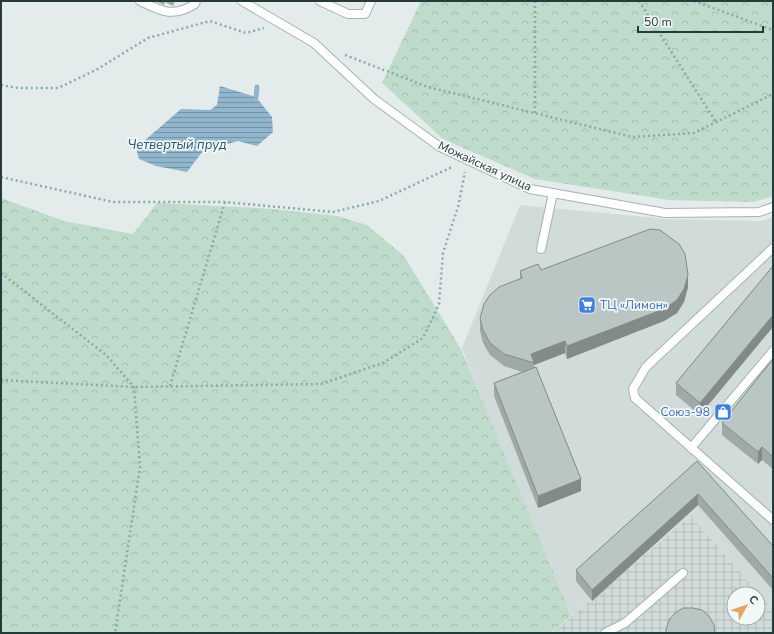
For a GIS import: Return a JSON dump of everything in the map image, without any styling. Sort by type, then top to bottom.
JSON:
[{"type":"lane","points":[[140,1],[164,12],[186,10],[195,4],[196,1]]},
{"type":"lane","name":"Можайская улица","points":[[242,1],[314,43],[374,100],[440,147],[530,189],[666,213],[759,212],[773,207]]},
{"type":"lane","points":[[320,1],[348,14],[365,14],[371,1]]},
{"type":"lane","points":[[540,249],[553,193]]},
{"type":"lane","points":[[773,248],[646,367],[633,389],[635,398],[773,520]]},
{"type":"lane","points":[[691,448],[773,351]]},
{"type":"lane","points":[[605,633],[625,623],[683,573]]},
{"type":"path","points":[[535,1],[535,113]]},
{"type":"path","points":[[639,1],[716,122]]},
{"type":"path","points":[[694,1],[773,30]]},
{"type":"path","points":[[1,85],[18,88],[58,88],[96,70],[148,38],[210,21],[246,33],[281,24]]},
{"type":"path","points":[[342,54],[428,87],[632,136],[694,133],[773,94]]},
{"type":"path","points":[[1,177],[113,202],[225,202],[333,212],[379,201],[467,160]]},
{"type":"path","points":[[1,380],[134,387],[321,384],[383,363],[423,338],[439,304],[443,253],[458,207],[467,160]]},
{"type":"path","points":[[170,386],[225,202]]},
{"type":"path","points":[[1,273],[106,355],[134,387],[140,466],[115,633]]},
{"type":"shaded area","points":[[520,205],[666,219],[761,221],[773,217],[773,610],[766,602],[766,586],[752,586],[691,516],[572,616],[541,557],[462,348]]},
{"type":"shaded area","points":[[691,516],[752,586],[726,586],[726,626],[766,626],[766,602],[773,610],[773,633],[552,633]]},
{"type":"green space","points":[[421,1],[773,1],[773,196],[754,202],[669,200],[535,179],[443,139],[382,83]]},
{"type":"green space","points":[[1,198],[64,221],[133,234],[157,203],[273,209],[337,216],[367,225],[404,256],[461,349],[571,616],[551,633],[1,633]]},
{"type":"water","name":"Четвертый пруд","points":[[220,86],[256,97],[272,117],[273,132],[257,146],[238,141],[203,151],[187,172],[156,166],[139,159],[136,148],[181,109],[210,110],[217,105]]},
{"type":"building","name":"ТЦ «Лимон»","points":[[650,229],[660,230],[679,244],[685,254],[688,275],[684,289],[677,300],[664,309],[567,346],[565,341],[531,354],[534,363],[504,354],[490,343],[483,330],[480,318],[484,304],[490,295],[499,287],[522,278],[520,271],[538,264],[541,270]]},
{"type":"building","points":[[773,266],[773,315],[700,403],[676,383]]},
{"type":"building","points":[[773,359],[773,457],[762,447],[758,452],[722,423]]},
{"type":"building","points":[[536,367],[581,479],[538,496],[494,383]]},
{"type":"building","points":[[697,461],[773,546],[773,578],[698,494],[592,590],[576,570]]},
{"type":"building","points":[[683,608],[702,610],[709,616],[714,625],[715,633],[666,633],[669,620],[675,613]]},
{"type":"waterway","points":[[256,97],[257,87]]},
{"type":"place","name":"ТЦ «Лимон»","points":[[587,305]]},
{"type":"place","name":"Союз-98","points":[[723,412]]}]
